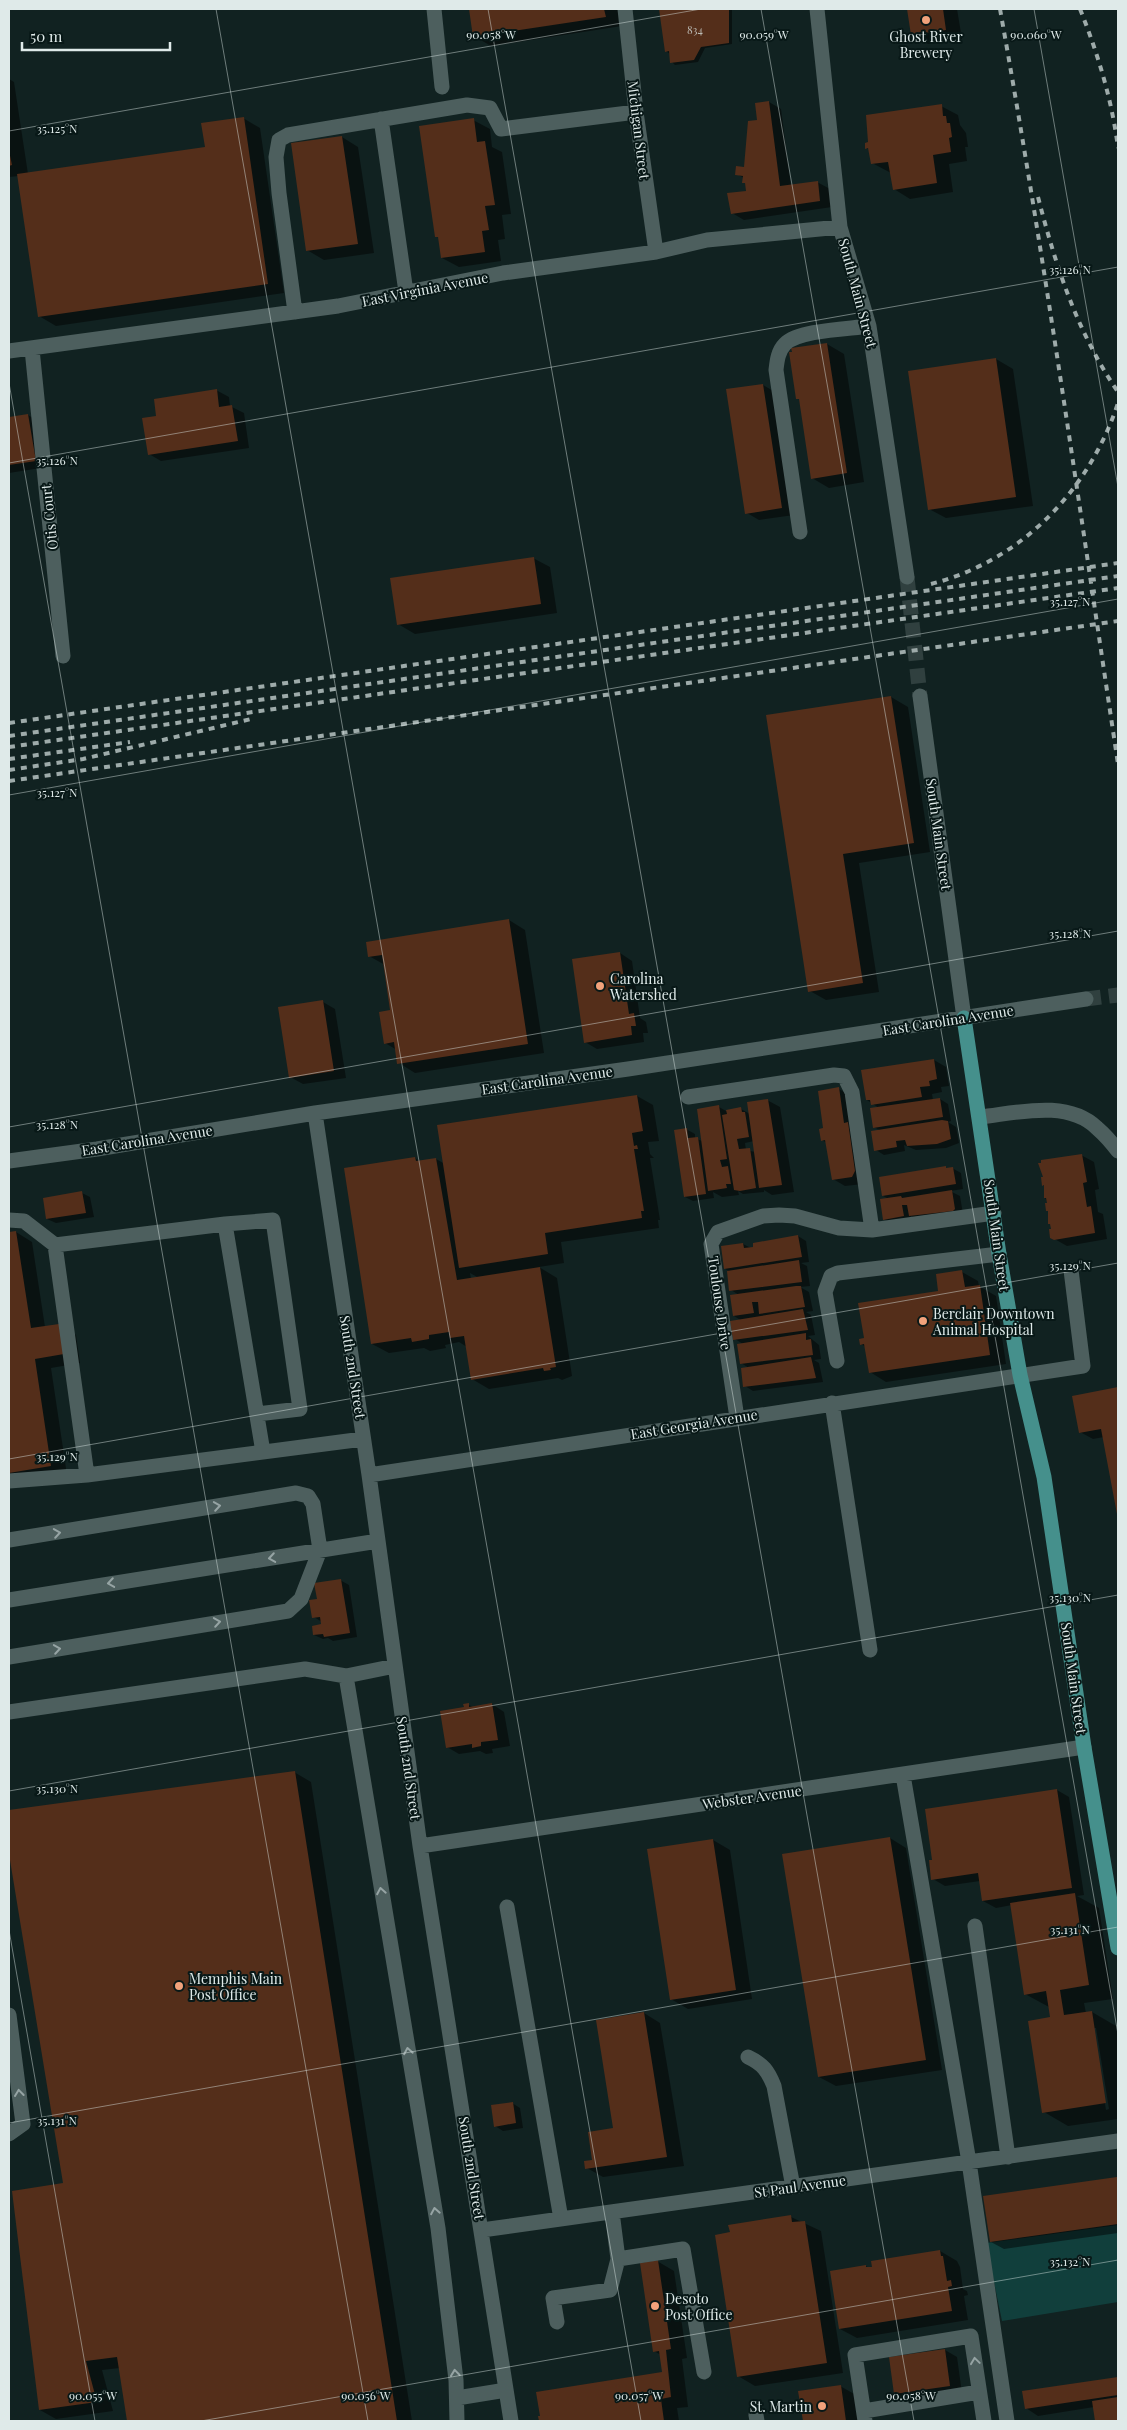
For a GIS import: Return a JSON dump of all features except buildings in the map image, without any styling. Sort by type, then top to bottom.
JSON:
[{"type":"main road","name":"South Main Street","points":[[964,1018],[999,1254],[1020,1375],[1044,1477],[1084,1747],[1118,1948]]},
{"type":"street","points":[[434,9],[442,87]]},
{"type":"street","name":"Michigan Street","points":[[625,9],[636,112],[656,252]]},
{"type":"street","name":"South Main Street","points":[[817,9],[840,227],[869,326],[907,577]]},
{"type":"street","points":[[296,312],[279,193],[276,157],[278,140],[288,135],[467,105],[490,108],[501,129],[636,112]]},
{"type":"street","points":[[381,119],[406,292]]},
{"type":"street","name":"East Virginia Avenue","points":[[9,351],[296,312],[504,273],[656,252],[707,240],[840,227]]},
{"type":"street","points":[[800,532],[776,370],[778,355],[785,345],[796,337],[869,326]]},
{"type":"street","name":"Otis Court","points":[[32,348],[63,656]]},
{"type":"street","name":"South Main Street","points":[[920,696],[964,1018]]},
{"type":"street","name":"East Carolina Avenue","points":[[9,1160],[97,1149],[315,1113],[628,1069],[1086,1000]]},
{"type":"street","points":[[688,1097],[834,1075],[844,1076],[852,1092],[872,1230]]},
{"type":"street","points":[[980,1117],[1058,1111],[1079,1116],[1097,1127],[1118,1151]]},
{"type":"street","name":"South 2nd Street","points":[[315,1113],[364,1439],[420,1846],[511,2421]]},
{"type":"street","name":"Toulouse Drive","points":[[737,1418],[711,1244],[718,1232],[755,1218],[779,1215],[795,1216],[839,1228],[872,1230],[994,1213]]},
{"type":"street","points":[[9,1220],[24,1221],[55,1245],[88,1475]]},
{"type":"street","points":[[55,1245],[273,1220],[300,1409],[257,1414]]},
{"type":"street","points":[[225,1224],[263,1452]]},
{"type":"street","points":[[837,1361],[825,1292],[831,1276],[838,1273],[999,1254]]},
{"type":"street","name":"East Georgia Avenue","points":[[369,1476],[832,1403],[1083,1366],[1071,1270]]},
{"type":"street","points":[[832,1403],[870,1650]]},
{"type":"street","points":[[9,1481],[88,1475],[364,1439]]},
{"type":"street","points":[[9,1540],[296,1493],[308,1496],[312,1504],[320,1550],[301,1599],[288,1611],[9,1656]]},
{"type":"street","points":[[9,1600],[378,1541]]},
{"type":"street","points":[[9,1712],[305,1669],[346,1676],[395,1666]]},
{"type":"street","points":[[346,1676],[438,2228],[457,2398],[457,2421]]},
{"type":"street","name":"Webster Avenue","points":[[420,1846],[1084,1747]]},
{"type":"street","points":[[903,1774],[969,2162],[1008,2421]]},
{"type":"street","points":[[507,1907],[561,2219]]},
{"type":"street","points":[[975,1926],[1008,2157]]},
{"type":"street","points":[[9,2015],[23,2124],[9,2134]]},
{"type":"street","points":[[748,2057],[760,2062],[768,2072],[774,2086],[792,2188]]},
{"type":"street","name":"St Paul Avenue","points":[[482,2230],[1118,2141]]},
{"type":"street","points":[[557,2322],[553,2298],[610,2290],[618,2259],[612,2212]]},
{"type":"street","points":[[618,2259],[683,2249],[704,2372]]},
{"type":"street","points":[[979,2392],[864,2416],[855,2355],[971,2336],[984,2421]]},
{"type":"street","points":[[457,2398],[506,2390]]},
{"type":"shaded area","points":[[1118,2225],[1118,2302],[1002,2321],[986,2243]]},
{"type":"tunnel","points":[[907,577],[920,696]]},
{"type":"tunnel","points":[[1086,999],[1118,995]]},
{"type":"railway","points":[[1000,9],[1047,292],[1118,764]]},
{"type":"railway","points":[[1080,9],[1104,77],[1118,148]]},
{"type":"railway","points":[[1038,197],[1052,249],[1069,298],[1091,346],[1118,392]]},
{"type":"railway","points":[[931,584],[964,573],[994,558],[1022,540],[1047,518],[1070,493],[1089,465],[1105,435],[1118,403]]},
{"type":"railway","points":[[9,723],[1118,563]]},
{"type":"railway","points":[[9,736],[1118,576]]},
{"type":"railway","points":[[9,747],[1118,588]]},
{"type":"railway","points":[[9,781],[1118,621]]},
{"type":"railway","points":[[9,770],[83,759],[251,719]]},
{"type":"railway","points":[[9,759],[130,742]]},
{"type":"place","name":"Ghost River Brewery","points":[[926,20]]},
{"type":"place","name":"Carolina Watershed","points":[[600,986]]},
{"type":"place","name":"Berclair Downtown Animal Hospital","points":[[923,1321]]},
{"type":"place","name":"Memphis Main Post Office","points":[[179,1986]]},
{"type":"place","name":"Desoto Post Office","points":[[655,2306]]},
{"type":"place","name":"St. Martin","points":[[822,2406]]}]
